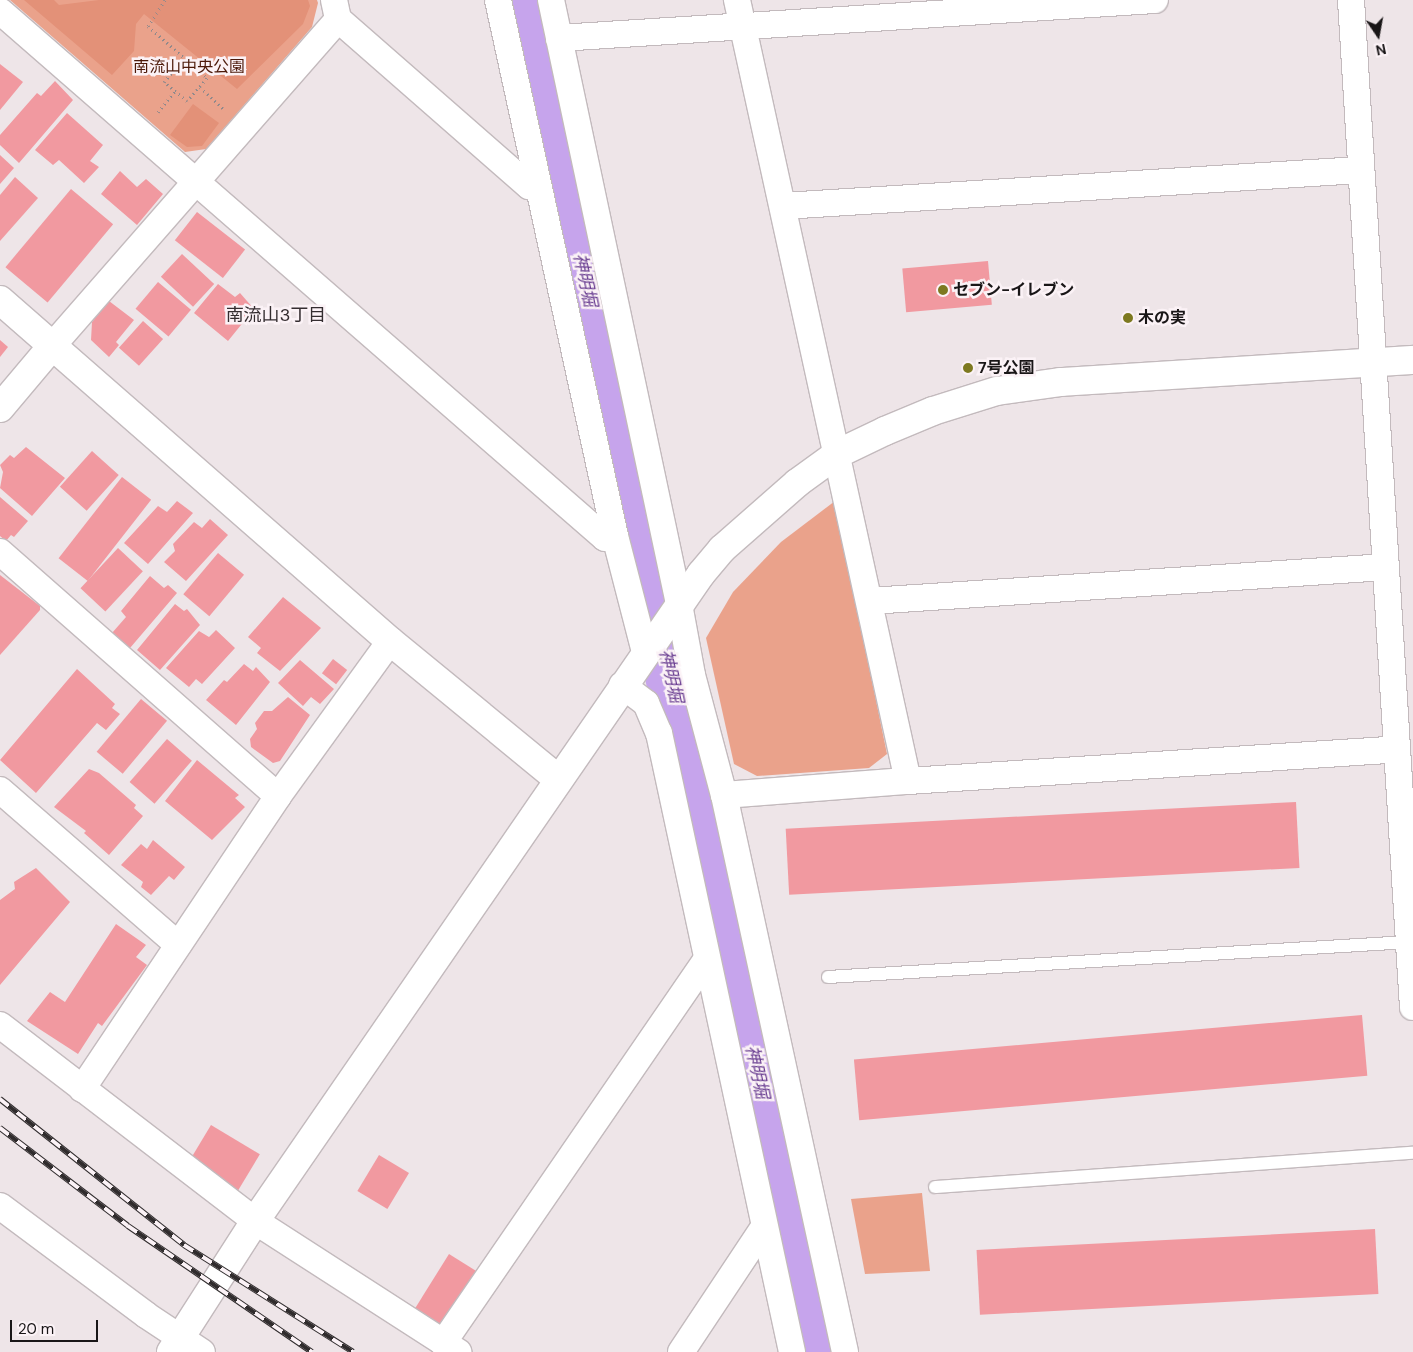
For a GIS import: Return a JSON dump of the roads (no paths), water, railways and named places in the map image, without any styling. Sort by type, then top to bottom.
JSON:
[{"type":"street","points":[[498,0],[615,536],[647,650]]},
{"type":"street","points":[[551,0],[677,608],[692,675],[724,795],[844,1352]]},
{"type":"street","points":[[737,0],[870,600],[908,781]]},
{"type":"street","points":[[559,38],[1155,0]]},
{"type":"street","points":[[1351,0],[1413,1008]]},
{"type":"street","points":[[0,408],[197,183],[336,10],[529,186],[538,185]]},
{"type":"street","points":[[0,11],[606,538],[615,536]]},
{"type":"street","points":[[783,206],[1360,170]]},
{"type":"street","points":[[0,300],[390,641],[558,778]]},
{"type":"street","points":[[0,1207],[184,1347],[255,1221],[622,685],[677,608],[722,549],[791,488],[837,454],[933,411],[997,392],[1061,382],[1413,360]]},
{"type":"street","points":[[0,552],[278,796]]},
{"type":"street","points":[[870,600],[1386,567]]},
{"type":"street","points":[[82,1090],[278,796],[390,641]]},
{"type":"street","points":[[622,685],[646,703],[653,714],[792,1352]]},
{"type":"street","points":[[724,795],[1397,749]]},
{"type":"street","points":[[0,790],[178,945]]},
{"type":"street","points":[[0,1025],[82,1090],[255,1221],[450,1347],[707,959]]},
{"type":"street","points":[[681,1352],[764,1227]]},
{"type":"lane","points":[[828,977],[1409,942]]},
{"type":"lane","points":[[936,1187],[1413,1153]]},
{"type":"waterway","name":"神明堀","points":[[525,0],[817,1352]]},
{"type":"railway","points":[[0,1099],[184,1245],[353,1352]]},
{"type":"railway","points":[[0,1128],[128,1226],[312,1352]]},
{"type":"place","name":"セブン-イレブン","points":[[943,290]]},
{"type":"place","name":"木の実","points":[[1128,318]]},
{"type":"place","name":"7号公園","points":[[968,368]]},
{"type":"district","name":"南流山3丁目","points":[[276,315]]},
{"type":"park label","name":"南流山中央公園","points":[[189,67]]}]
